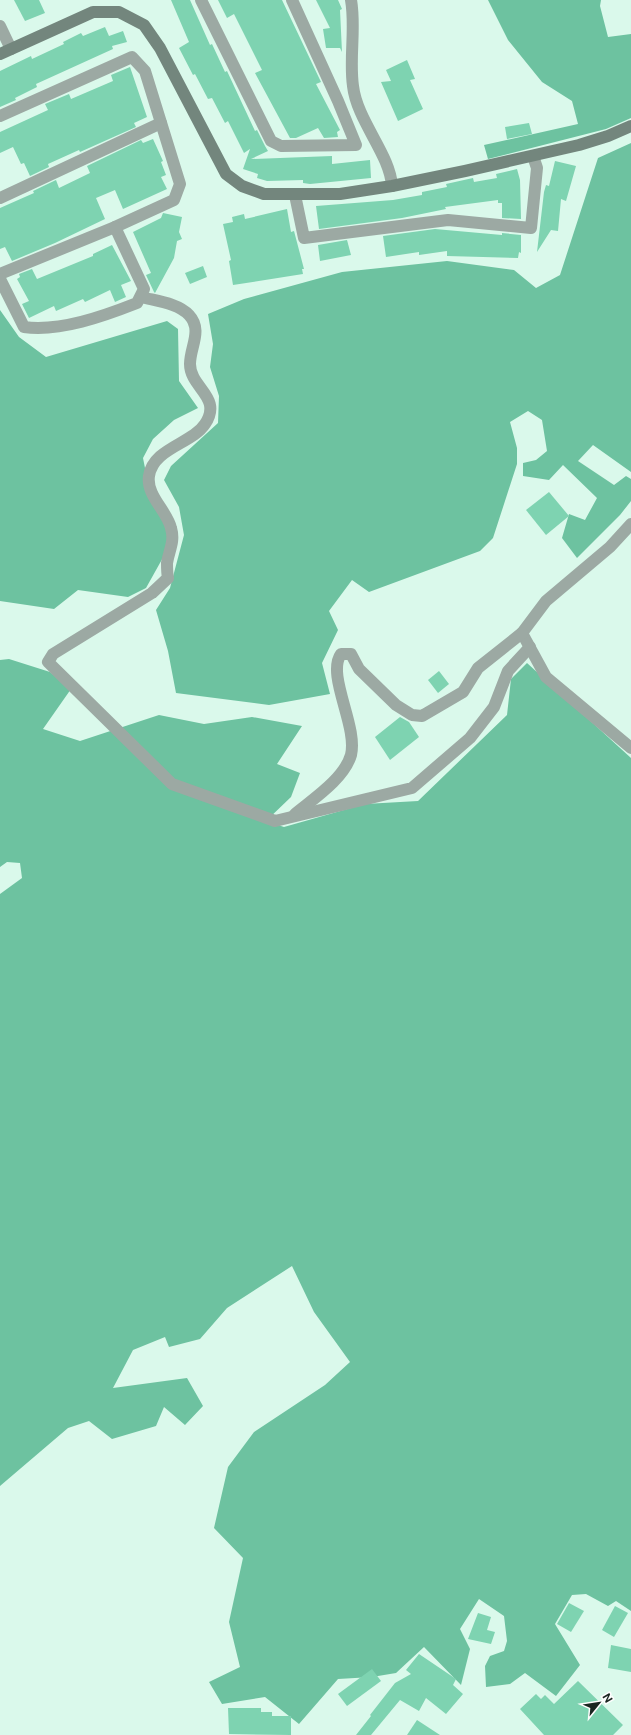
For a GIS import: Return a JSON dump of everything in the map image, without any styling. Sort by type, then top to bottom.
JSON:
[{"type":"street","points":[[201,0],[270,141],[281,146],[356,145],[292,0]]},
{"type":"street","points":[[351,0],[353,87],[364,119],[391,176],[392,186]]},
{"type":"street","points":[[0,26],[5,52],[93,12],[119,12],[144,25],[160,48],[226,174],[242,186],[264,194],[340,194],[392,186],[533,156],[608,136],[631,126]]},
{"type":"street","points":[[0,116],[132,57],[145,72],[180,184],[174,200],[115,227],[0,274]]},
{"type":"street","points":[[0,198],[161,123]]},
{"type":"street","points":[[295,195],[304,238],[448,220],[531,228],[536,168],[533,156]]},
{"type":"street","points":[[0,279],[24,327],[38,329],[100,318],[137,303],[144,289],[115,227]]},
{"type":"street","points":[[141,296],[176,306],[189,315],[195,325],[196,336],[190,364],[193,375],[210,402],[211,412],[198,433],[172,448],[160,457],[152,466],[149,475],[149,485],[171,526],[173,537],[167,562],[168,578],[152,593],[53,654],[48,662],[172,784],[275,821],[412,788],[470,738],[494,707],[508,671],[530,647]]},
{"type":"street","points":[[292,816],[336,781],[351,755],[351,734],[346,706],[337,681],[336,660],[341,654],[351,654],[359,669],[396,705],[412,715],[422,716],[463,692],[478,668],[522,633],[546,601],[610,547],[631,524]]},
{"type":"street","points":[[522,633],[546,677],[631,748]]},
{"type":"green space","points":[[488,0],[601,0],[600,6],[608,37],[631,34],[631,118],[606,129],[488,159],[484,145],[578,124],[572,101],[542,82],[508,40]]},
{"type":"green space","points":[[631,143],[631,472],[593,445],[578,461],[614,485],[626,476],[631,479],[631,501],[620,515],[577,558],[562,538],[569,514],[585,520],[597,498],[563,465],[549,480],[523,476],[523,463],[536,460],[547,451],[542,420],[528,411],[510,422],[517,448],[517,464],[493,538],[480,551],[369,592],[352,580],[329,611],[338,630],[322,663],[330,694],[269,705],[176,693],[168,651],[156,610],[170,588],[184,535],[179,507],[164,480],[171,466],[218,423],[219,396],[210,367],[213,344],[208,314],[244,299],[342,272],[447,261],[514,270],[536,288],[560,275],[598,158]]},
{"type":"green space","points":[[0,310],[19,337],[46,357],[167,321],[178,329],[179,381],[198,408],[174,420],[153,439],[143,458],[149,488],[168,527],[170,545],[146,588],[128,597],[78,590],[54,609],[0,601]]},
{"type":"green space","points":[[9,659],[50,672],[71,689],[43,729],[80,741],[159,715],[204,724],[252,717],[302,726],[277,764],[300,773],[291,797],[266,821],[284,827],[365,804],[418,801],[507,715],[511,679],[527,663],[631,758],[631,1611],[616,1601],[608,1606],[586,1594],[572,1595],[555,1624],[580,1665],[556,1696],[525,1673],[510,1684],[486,1687],[485,1666],[490,1656],[504,1651],[507,1641],[504,1616],[479,1599],[460,1629],[470,1649],[461,1685],[424,1647],[396,1673],[372,1677],[338,1679],[299,1724],[265,1697],[222,1704],[209,1682],[240,1667],[229,1622],[243,1558],[214,1528],[228,1467],[254,1432],[325,1385],[350,1362],[314,1312],[292,1266],[227,1308],[200,1339],[169,1347],[165,1337],[133,1350],[113,1388],[187,1378],[203,1406],[185,1425],[164,1407],[156,1426],[112,1439],[89,1421],[68,1428],[0,1486],[0,894],[22,878],[20,863],[7,862],[0,867],[0,660]]},
{"type":"building","points":[[14,0],[39,0],[45,13],[25,21]]},
{"type":"building","points":[[171,0],[190,0],[210,45],[212,44],[225,72],[227,71],[255,131],[257,130],[268,151],[251,159],[332,156],[332,164],[370,160],[371,178],[310,184],[303,183],[303,180],[267,181],[257,178],[258,174],[243,169],[250,149],[244,153],[228,121],[225,123],[212,98],[208,99],[195,74],[193,75],[179,48],[189,42]]},
{"type":"building","points":[[218,0],[282,0],[321,82],[316,84],[340,130],[337,132],[338,137],[324,138],[318,128],[296,138],[290,138],[255,73],[262,70],[234,14],[227,18]]},
{"type":"building","points":[[316,0],[338,0],[342,9],[340,10],[342,52],[340,48],[326,48],[323,29],[330,28]]},
{"type":"building","points":[[105,27],[109,36],[123,31],[127,42],[112,46],[113,49],[36,84],[37,87],[15,98],[16,100],[0,107],[0,71],[31,56],[32,59],[64,44],[63,42],[81,33],[83,36]]},
{"type":"building","points":[[407,60],[415,79],[410,80],[423,109],[398,121],[381,82],[391,81],[386,70]]},
{"type":"building","points":[[130,67],[147,117],[134,123],[136,127],[80,152],[79,150],[48,164],[49,167],[30,176],[24,163],[21,164],[13,147],[0,153],[0,132],[48,110],[45,104],[69,94],[71,99],[113,81],[111,75]]},
{"type":"building","points":[[529,123],[532,134],[507,139],[505,127]]},
{"type":"building","points":[[153,139],[163,161],[161,162],[166,175],[161,177],[167,189],[123,209],[115,190],[96,198],[105,219],[55,243],[12,261],[5,247],[0,249],[0,208],[34,193],[33,191],[56,180],[59,188],[90,173],[87,166],[141,140],[143,143]]},
{"type":"building","points":[[555,161],[576,166],[566,201],[561,199],[558,231],[551,230],[537,252],[544,192],[546,185],[549,186]]},
{"type":"building","points":[[517,169],[520,180],[521,219],[502,218],[502,203],[498,203],[498,200],[445,207],[446,209],[402,218],[319,229],[316,206],[393,200],[422,195],[422,192],[447,187],[446,184],[473,178],[474,182],[497,178],[496,174]]},
{"type":"building","points":[[287,209],[291,232],[294,231],[304,269],[302,269],[303,274],[233,285],[229,261],[231,260],[223,224],[233,222],[232,217],[244,214],[245,219]]},
{"type":"building","points":[[163,213],[182,217],[179,232],[182,239],[177,241],[174,258],[155,293],[146,275],[151,273],[133,232],[161,218]]},
{"type":"building","points":[[435,229],[502,235],[502,233],[521,235],[521,253],[519,252],[518,258],[447,256],[447,251],[419,255],[419,252],[386,257],[383,236]]},
{"type":"building","points":[[347,240],[351,255],[320,261],[318,245]]},
{"type":"building","points":[[112,245],[131,281],[121,285],[126,297],[115,302],[110,290],[85,302],[83,299],[56,311],[54,306],[29,318],[22,304],[29,301],[17,279],[20,277],[19,274],[32,269],[37,279],[93,256],[93,254]]},
{"type":"building","points":[[203,266],[207,277],[190,284],[185,273]]},
{"type":"building","points":[[549,492],[569,516],[546,535],[526,510]]},
{"type":"building","points":[[439,671],[449,684],[438,693],[428,680]]},
{"type":"building","points":[[400,717],[409,722],[419,737],[390,760],[375,737]]},
{"type":"building","points":[[569,1603],[584,1611],[571,1632],[557,1624]]},
{"type":"building","points":[[615,1606],[628,1613],[614,1637],[602,1630]]},
{"type":"building","points":[[478,1613],[491,1617],[487,1630],[495,1632],[491,1644],[468,1639]]},
{"type":"building","points":[[611,1645],[631,1649],[631,1672],[608,1668]]},
{"type":"building","points":[[419,1654],[456,1679],[453,1685],[463,1694],[446,1714],[426,1698],[419,1711],[400,1700],[371,1735],[356,1735],[395,1683],[411,1674],[406,1670]]},
{"type":"building","points":[[372,1669],[381,1681],[347,1706],[338,1694]]},
{"type":"building","points":[[578,1681],[623,1725],[613,1735],[544,1735],[520,1709],[536,1694],[541,1699],[545,1695],[554,1704]]},
{"type":"building","points":[[228,1708],[261,1708],[261,1712],[272,1712],[272,1716],[291,1716],[291,1735],[229,1734]]},
{"type":"building","points":[[417,1720],[440,1735],[407,1735]]}]
